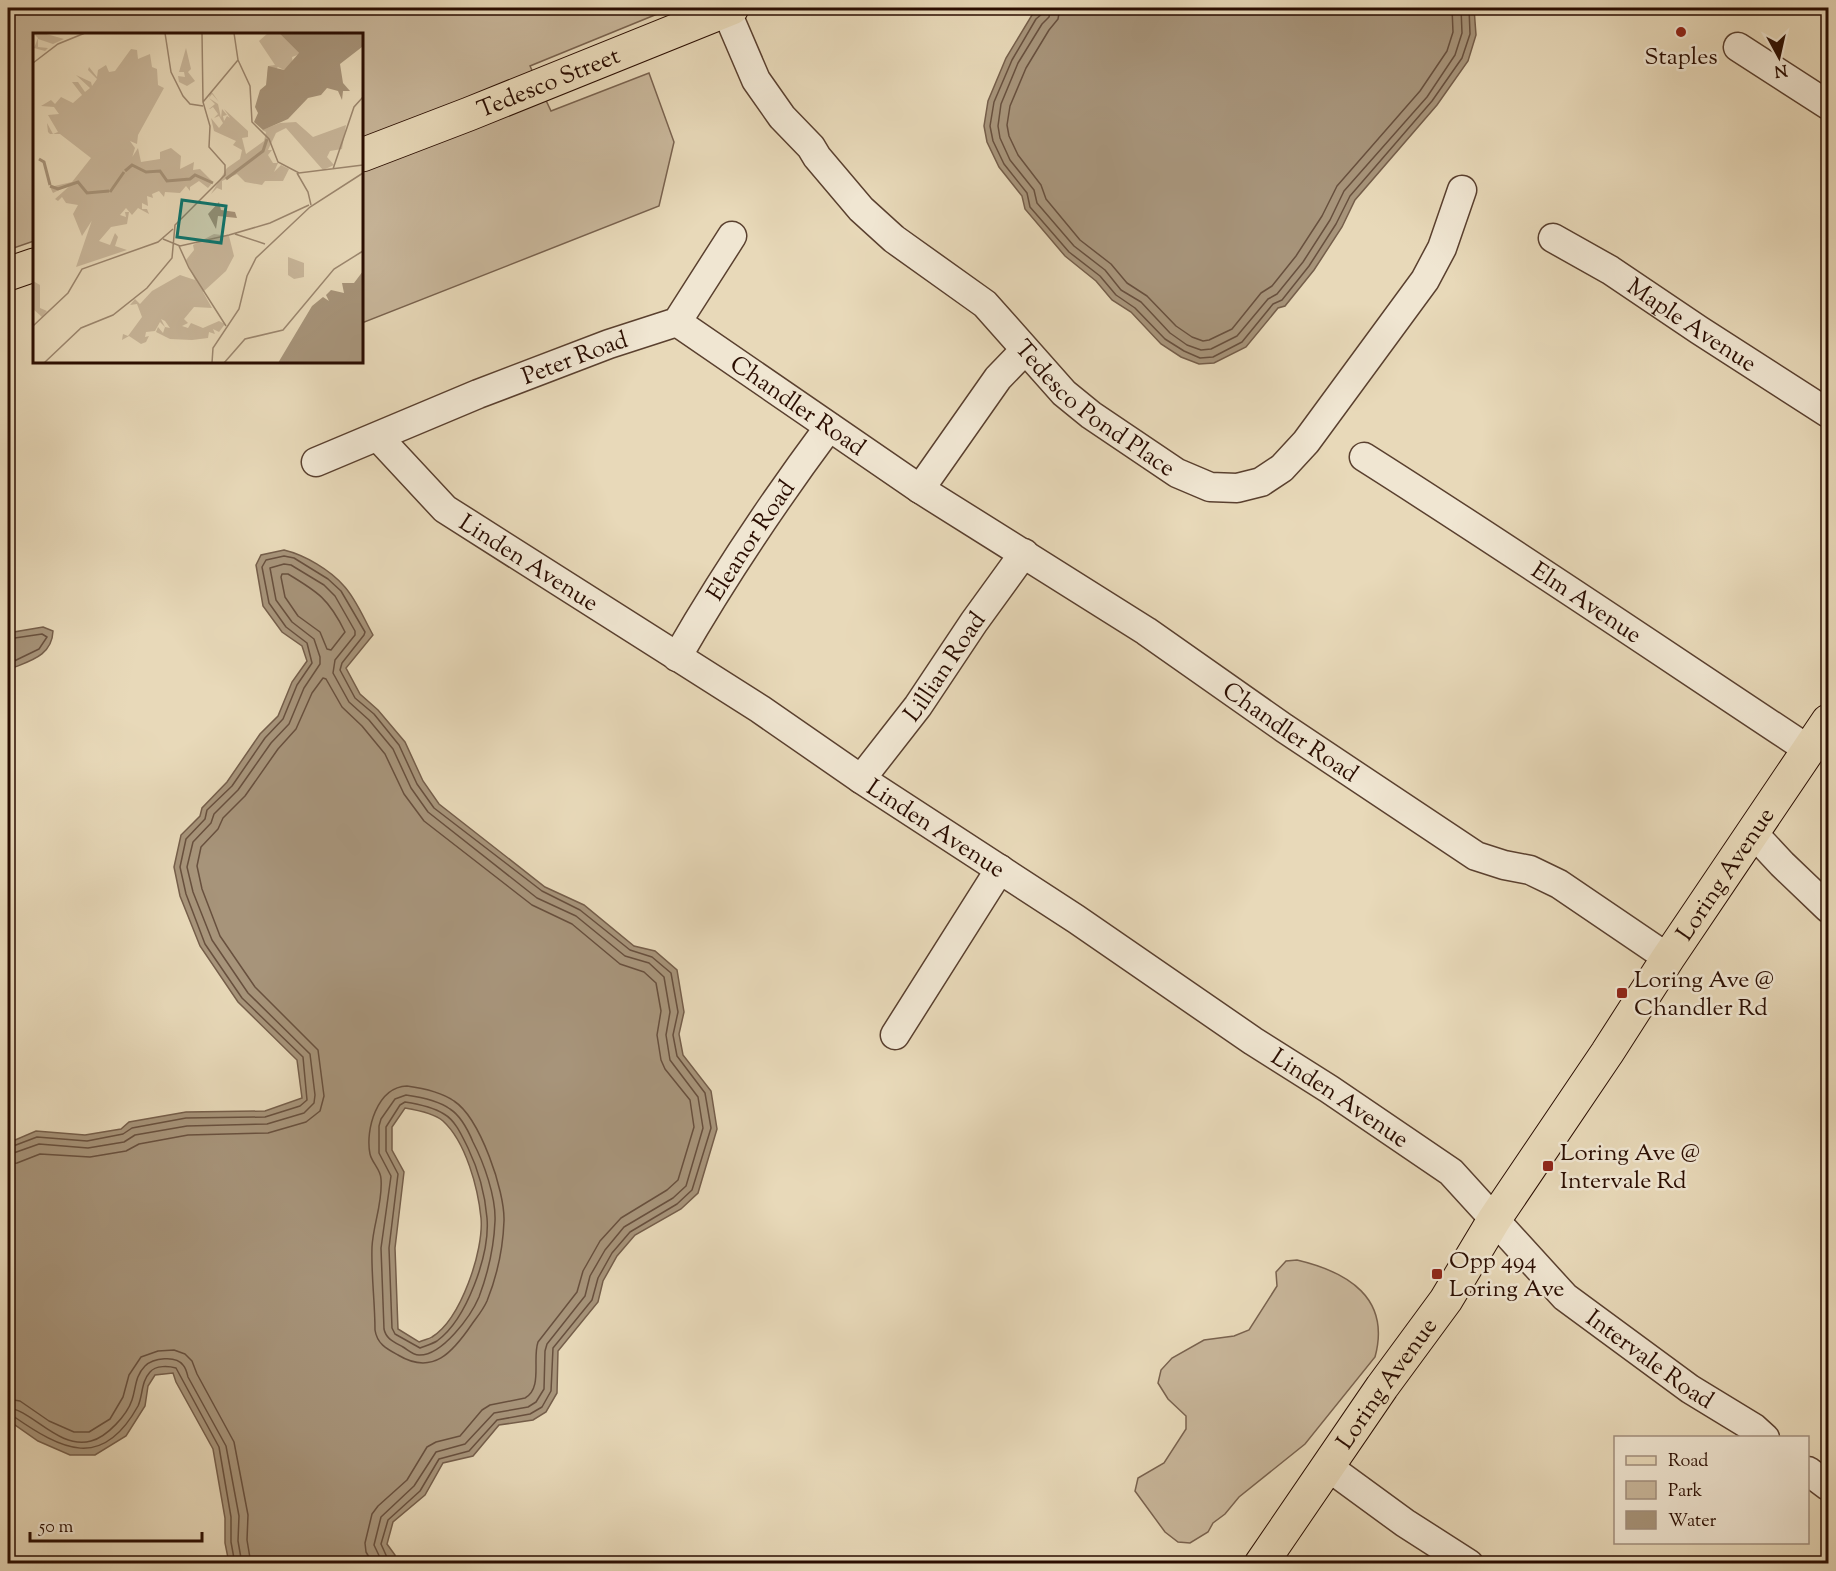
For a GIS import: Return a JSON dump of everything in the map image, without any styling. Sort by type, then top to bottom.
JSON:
[{"type":"main road","name":"Tedesco Street","points":[[363,155],[729,9]]},
{"type":"main road","points":[[8,274],[33,265]]},
{"type":"main road","name":"Loring Avenue","points":[[1261,1563],[1327,1466],[1446,1300],[1494,1220],[1828,721]]},
{"type":"street","name":"Tedesco Pond Place","points":[[729,9],[756,80],[782,117],[811,147],[861,209],[894,239],[985,304],[1064,393],[1091,415],[1177,473],[1210,488],[1237,488],[1261,482],[1282,468],[1306,442],[1425,280],[1442,248],[1462,190]]},
{"type":"street","points":[[1738,47],[1828,105]]},
{"type":"street","points":[[677,322],[732,236]]},
{"type":"street","name":"Maple Avenue","points":[[1552,238],[1610,270],[1828,413]]},
{"type":"street","name":"Chandler Road","points":[[677,322],[920,489],[1146,631],[1284,728],[1476,856],[1530,870],[1558,884],[1668,958]]},
{"type":"street","name":"Peter Road","points":[[316,462],[478,394],[609,344],[677,322]]},
{"type":"street","points":[[920,489],[998,378],[1025,350]]},
{"type":"street","name":"Eleanor Road","points":[[677,657],[711,598],[754,532],[829,427]]},
{"type":"street","name":"Linden Avenue","points":[[378,437],[446,509],[760,709],[861,779],[1000,869],[1451,1172],[1494,1220]]},
{"type":"street","name":"Elm Avenue","points":[[1364,457],[1662,651],[1809,750]]},
{"type":"street","name":"Lillian Road","points":[[861,779],[918,706],[974,622],[1024,553]]},
{"type":"street","points":[[1754,834],[1828,908]]},
{"type":"street","points":[[895,1035],[1000,869]]},
{"type":"street","name":"Intervale Road","points":[[1494,1220],[1565,1297],[1690,1389],[1764,1436]]},
{"type":"street","points":[[1327,1466],[1405,1523],[1469,1563]]},
{"type":"street","points":[[1809,1472],[1828,1486]]},
{"type":"green space","points":[[8,8],[672,8],[530,66],[551,111],[649,73],[674,142],[659,206],[363,323],[363,33],[33,33],[33,241],[8,250]]},
{"type":"green space","points":[[1297,1260],[1333,1272],[1348,1280],[1361,1291],[1371,1304],[1377,1319],[1378,1336],[1375,1357],[1305,1444],[1239,1497],[1225,1514],[1213,1523],[1208,1532],[1190,1543],[1178,1542],[1165,1532],[1135,1491],[1138,1478],[1164,1463],[1186,1429],[1186,1416],[1168,1399],[1158,1383],[1161,1370],[1172,1358],[1204,1340],[1234,1336],[1249,1330],[1277,1286],[1276,1272],[1286,1261]]},
{"type":"water","points":[[1041,8],[1474,8],[1476,35],[1468,61],[1437,105],[1355,200],[1342,227],[1314,270],[1285,306],[1278,308],[1246,347],[1214,363],[1199,364],[1181,357],[1161,344],[1131,312],[1112,300],[1096,281],[1065,256],[1025,209],[1022,196],[999,167],[987,142],[984,126],[988,101],[1006,58],[1032,15]]},
{"type":"water","points":[[284,550],[300,555],[324,569],[348,591],[373,635],[346,668],[360,694],[378,710],[405,742],[423,781],[439,804],[545,887],[584,905],[634,946],[655,951],[677,970],[684,1012],[679,1034],[683,1055],[711,1091],[717,1129],[698,1193],[681,1209],[635,1235],[617,1256],[603,1281],[598,1302],[558,1351],[557,1393],[546,1412],[533,1420],[499,1425],[473,1456],[443,1463],[425,1495],[393,1522],[387,1544],[395,1555],[396,1563],[229,1563],[225,1543],[225,1518],[213,1449],[173,1373],[155,1375],[148,1386],[145,1406],[126,1436],[95,1455],[70,1455],[38,1441],[8,1420],[8,1143],[36,1131],[85,1135],[121,1129],[129,1122],[186,1112],[265,1111],[302,1098],[297,1060],[238,1002],[200,946],[180,896],[174,867],[181,835],[200,816],[202,808],[227,782],[260,734],[278,716],[292,682],[307,661],[302,646],[282,632],[263,606],[256,565],[261,555]],"holes":[[[405,1108],[435,1116],[451,1130],[464,1153],[474,1180],[481,1218],[479,1248],[469,1283],[461,1300],[443,1328],[432,1337],[419,1342],[398,1329],[395,1248],[404,1172],[392,1150],[392,1127]]]},
{"type":"water","points":[[43,627],[53,631],[52,640],[44,652],[31,661],[8,670],[8,633]]},
{"type":"place","name":"Staples","points":[[1681,32]]},
{"type":"place","name":"Loring Ave @ Chandler Rd","points":[[1622,993]]},
{"type":"place","name":"Loring Ave @ Intervale Rd","points":[[1548,1166]]},
{"type":"place","name":"Opp 494 Loring Ave","points":[[1437,1274]]}]
